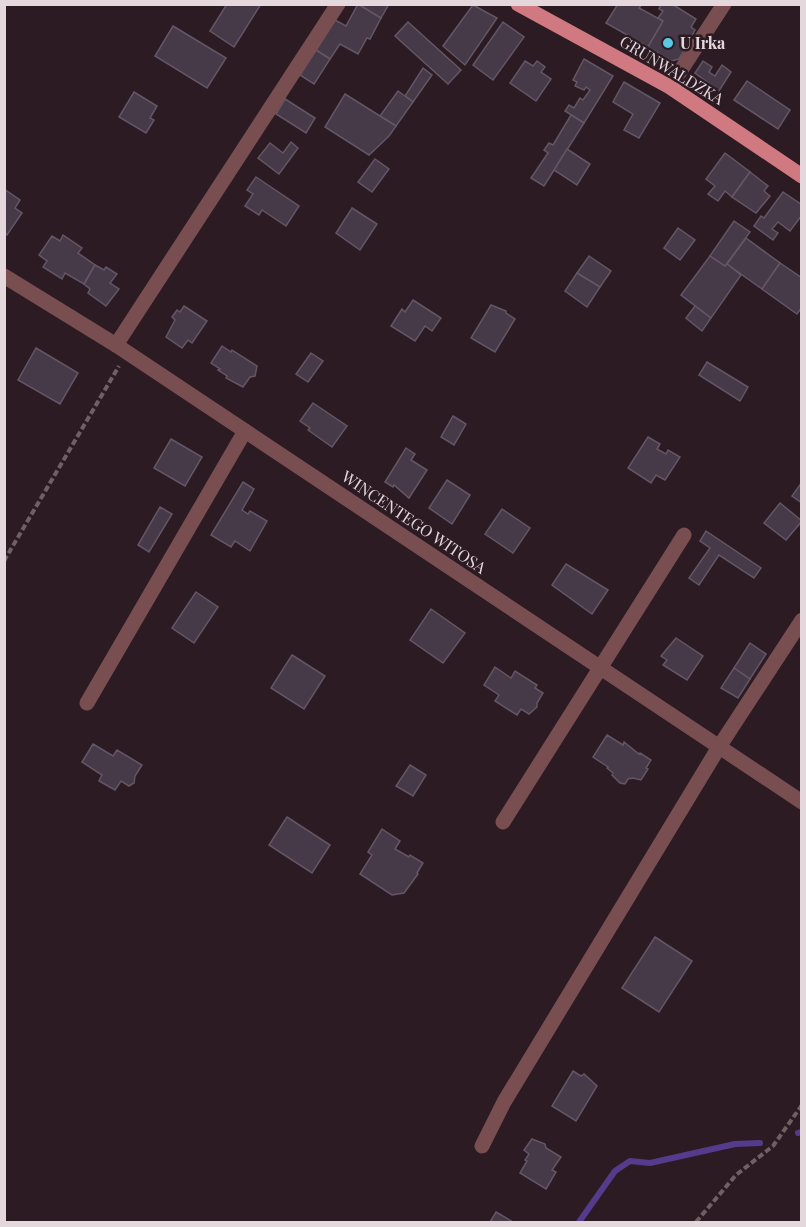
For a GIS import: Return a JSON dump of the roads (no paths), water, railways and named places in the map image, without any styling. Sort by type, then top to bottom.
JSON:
[{"type":"main road","name":"GRUNWALDZKA","points":[[518,4],[670,87],[801,176]]},
{"type":"street","points":[[122,349],[338,4]]},
{"type":"street","points":[[670,87],[724,4]]},
{"type":"street","name":"WINCENTEGO WITOSA","points":[[4,276],[122,349],[801,802]]},
{"type":"street","points":[[87,703],[245,431]]},
{"type":"street","points":[[503,822],[684,535]]},
{"type":"street","points":[[482,1146],[504,1102],[719,747],[801,620]]},
{"type":"waterway","points":[[798,1133],[802,1132]]},
{"type":"waterway","points":[[579,1222],[615,1171],[630,1161],[650,1163],[735,1144],[760,1143]]},
{"type":"place","name":"U Irka","points":[[668,43]]}]
